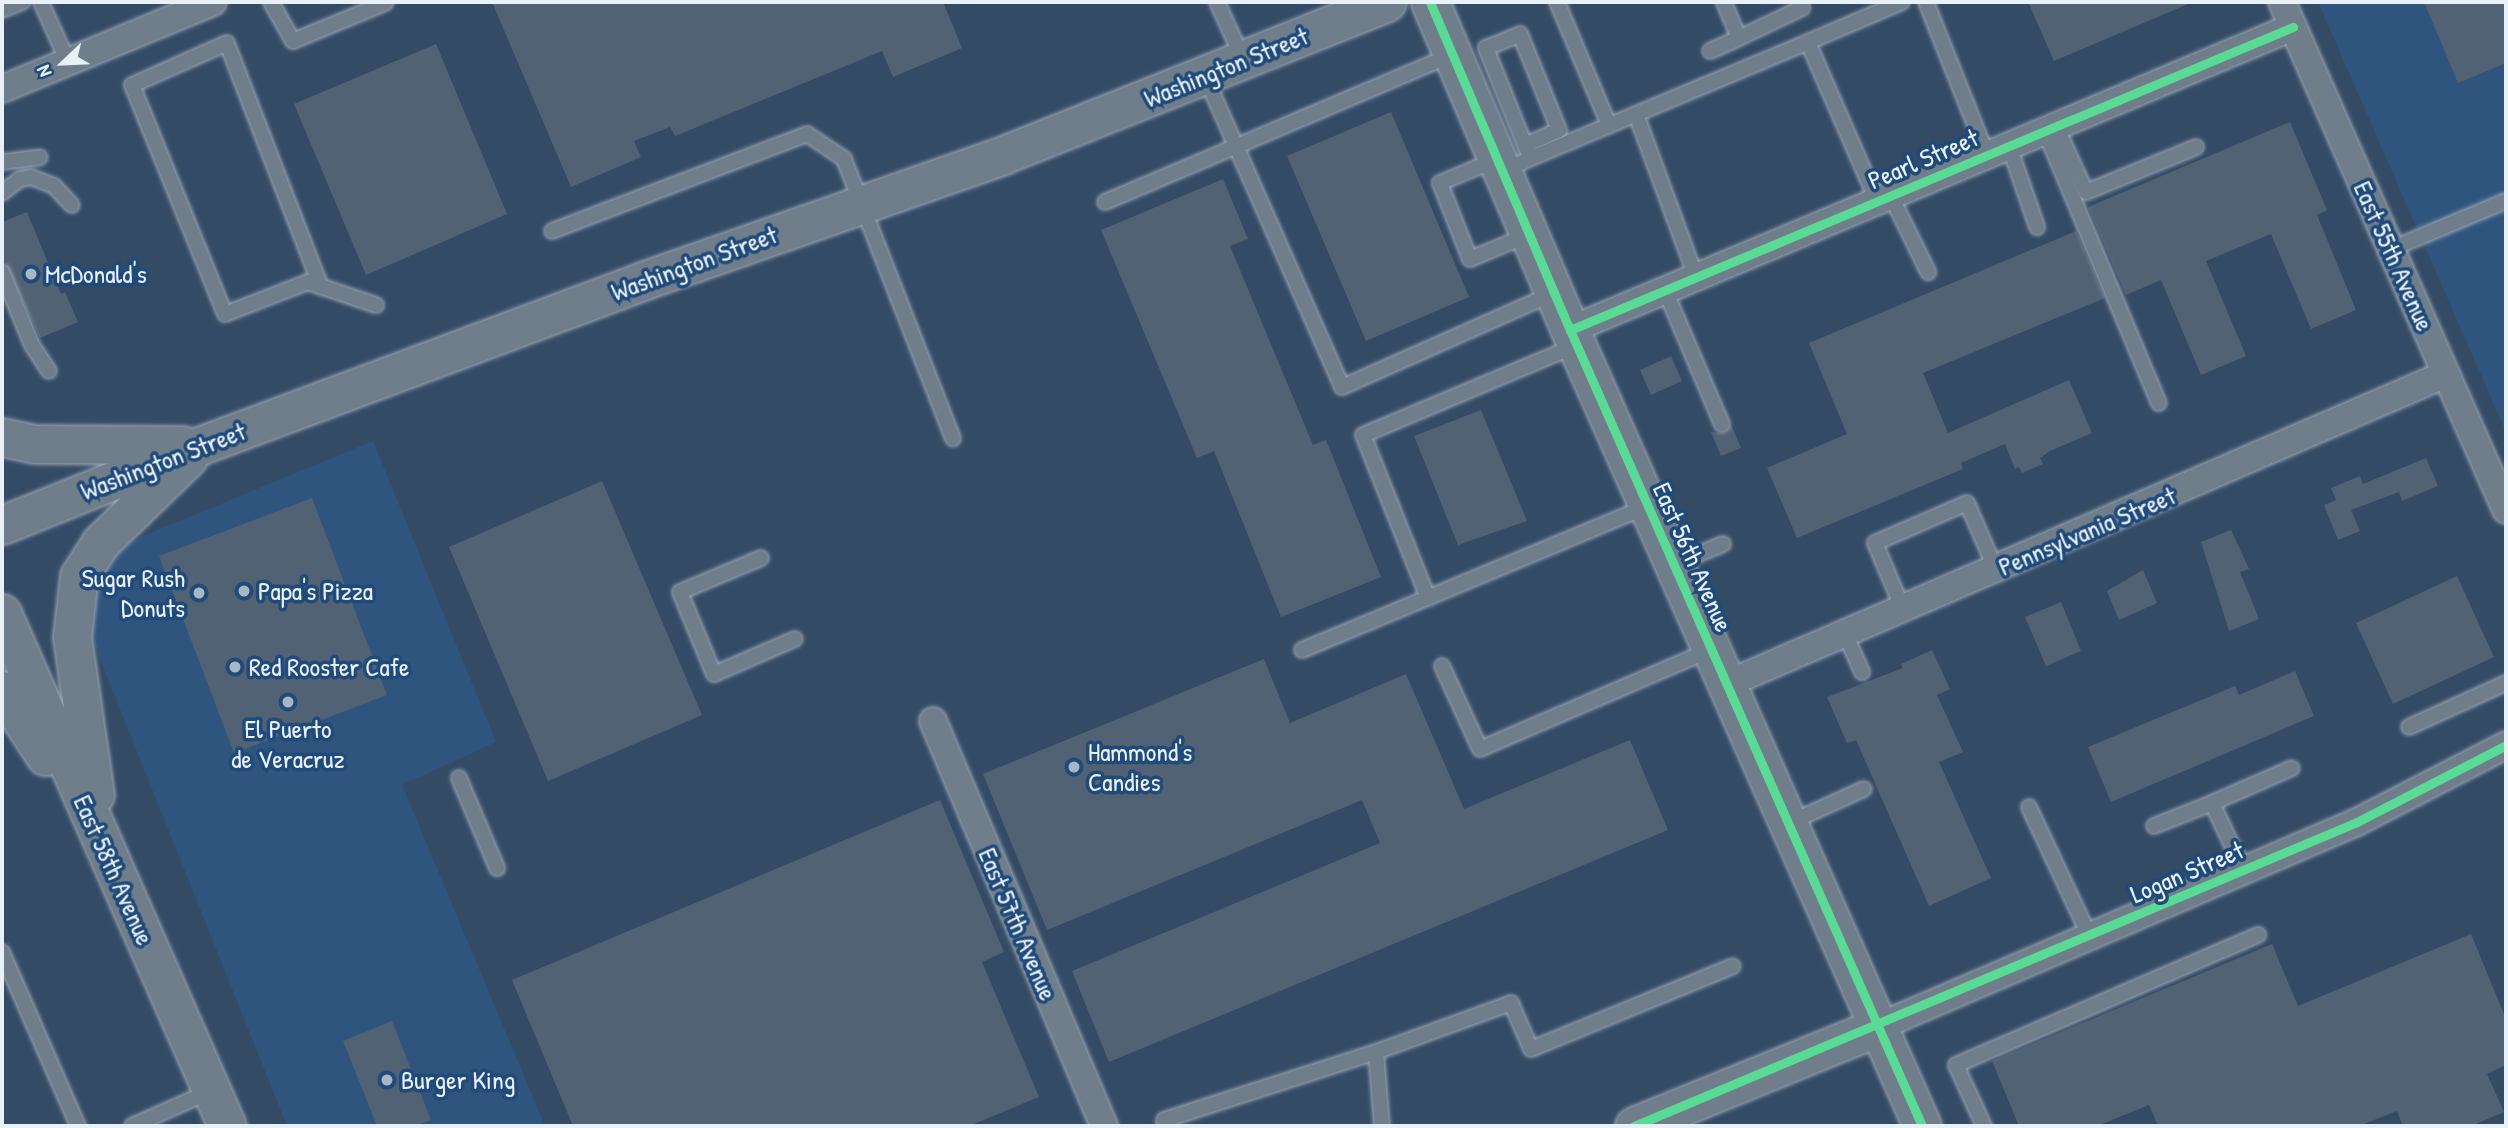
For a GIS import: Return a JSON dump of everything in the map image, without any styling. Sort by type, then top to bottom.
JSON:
[{"type":"main road","name":"Washington Street","points":[[2,526],[202,445],[669,271],[864,204],[1205,75],[1387,2]]},
{"type":"main road","name":"East 56th Avenue","points":[[1430,2],[1453,54],[1514,159],[1529,234],[1922,1126]]},
{"type":"main road","points":[[2,437],[34,444],[202,445]]},
{"type":"main road","points":[[102,841],[72,637],[74,598],[90,555],[202,445]]},
{"type":"main road","name":"East 58th Avenue","points":[[2,613],[227,1126]]},
{"type":"main road","points":[[2,690],[102,841]]},
{"type":"main road","points":[[1634,1126],[1878,1027]]},
{"type":"street","points":[[2,89],[213,2]]},
{"type":"street","name":"East 55th Avenue","points":[[2282,2],[2506,510]]},
{"type":"street","name":"Pearl Street","points":[[1573,338],[1665,290],[2293,27]]},
{"type":"street","name":"Pennsylvania Street","points":[[1727,684],[2446,374]]},
{"type":"street","name":"East 57th Avenue","points":[[933,721],[1104,1126]]},
{"type":"street","name":"Logan Street","points":[[1878,1027],[2357,822],[2506,746]]},
{"type":"lane","points":[[2,10],[22,2]]},
{"type":"lane","points":[[41,2],[68,62]]},
{"type":"lane","points":[[271,2],[293,40],[385,3]]},
{"type":"lane","points":[[1217,2],[1243,60]]},
{"type":"lane","points":[[1557,2],[1609,125]]},
{"type":"lane","points":[[1724,2],[1739,38]]},
{"type":"lane","points":[[1710,51],[1802,8],[1799,2]]},
{"type":"lane","points":[[1529,234],[1471,258],[1440,183],[1609,125],[1902,2]]},
{"type":"lane","points":[[1927,2],[2037,227]]},
{"type":"lane","points":[[1520,34],[1559,130],[1514,159],[1486,48],[1520,34]]},
{"type":"lane","points":[[1808,42],[1884,198],[1928,272]]},
{"type":"lane","points":[[321,287],[227,43],[132,85],[225,314],[308,282],[321,287],[376,305]]},
{"type":"lane","points":[[1105,202],[1237,149],[1453,54]]},
{"type":"lane","points":[[1205,75],[1342,387],[1554,293]]},
{"type":"lane","points":[[1636,114],[1696,277]]},
{"type":"lane","points":[[2050,129],[2086,192],[2196,147]]},
{"type":"lane","points":[[2050,129],[2159,403]]},
{"type":"lane","points":[[552,231],[807,134],[844,159],[864,204],[953,439]]},
{"type":"lane","points":[[2,162],[40,157]]},
{"type":"lane","points":[[2,193],[20,178],[31,177],[54,186],[72,205]]},
{"type":"lane","points":[[2391,249],[2506,201]]},
{"type":"lane","points":[[2,272],[32,345],[49,372]]},
{"type":"lane","points":[[1665,290],[1723,424]]},
{"type":"lane","points":[[1428,598],[1363,435],[1573,338]]},
{"type":"lane","points":[[1903,609],[1875,543],[1967,503],[1996,570]]},
{"type":"lane","points":[[1302,650],[1648,506]]},
{"type":"lane","points":[[1673,564],[1723,544]]},
{"type":"lane","points":[[761,558],[680,592],[714,674],[795,639]]},
{"type":"lane","points":[[1845,634],[1862,672]]},
{"type":"lane","points":[[1441,666],[1480,749],[1711,650]]},
{"type":"lane","points":[[2409,727],[2506,683]]},
{"type":"lane","points":[[2154,826],[2292,768]]},
{"type":"lane","points":[[459,778],[497,868]]},
{"type":"lane","points":[[1788,823],[1864,789]]},
{"type":"lane","points":[[2213,803],[2244,871]]},
{"type":"lane","points":[[2029,807],[2090,937]]},
{"type":"lane","points":[[1984,1126],[1956,1065],[2258,935]]},
{"type":"lane","points":[[2,952],[78,1126]]},
{"type":"lane","points":[[1166,1126],[1164,1120],[1376,1052],[1511,1003],[1531,1049],[1733,966]]},
{"type":"lane","points":[[1376,1052],[1382,1126]]},
{"type":"lane","points":[[132,1126],[211,1091]]},
{"type":"shaded area","points":[[2318,2],[2506,2],[2506,432]]},
{"type":"shaded area","points":[[373,441],[496,742],[402,785],[545,1126],[287,1126],[80,609],[98,571],[136,539]]},
{"type":"building","points":[[492,2],[943,2],[962,48],[893,77],[882,51],[675,136],[670,127],[634,141],[641,157],[571,187]]},
{"type":"building","points":[[2028,2],[2193,2],[2054,61]]},
{"type":"building","points":[[2424,2],[2506,2],[2506,63],[2458,83]]},
{"type":"building","points":[[436,44],[507,214],[366,275],[294,104]]},
{"type":"building","points":[[1391,112],[1469,297],[1366,341],[1287,156]]},
{"type":"building","points":[[2290,122],[2327,210],[2317,215],[2356,310],[2311,329],[2271,234],[2206,261],[2246,356],[2201,375],[2161,280],[2126,295],[2088,207]]},
{"type":"building","points":[[1223,179],[1248,239],[1230,246],[1313,445],[1326,440],[1381,577],[1281,617],[1214,451],[1197,458],[1101,230]]},
{"type":"building","name":"McDonald's","points":[[27,212],[61,294],[65,292],[78,322],[40,338],[2,256],[2,222]]},
{"type":"building","points":[[2076,231],[2105,298],[1923,373],[1948,433],[2069,380],[2092,433],[2050,451],[2040,458],[2043,464],[2022,473],[2019,467],[2015,469],[2005,444],[1961,463],[1963,469],[1797,538],[1767,468],[1847,434],[1809,343]]},
{"type":"building","points":[[1671,356],[1682,381],[1651,395],[1640,370]]},
{"type":"building","points":[[1481,410],[1527,521],[1458,545],[1414,436]]},
{"type":"building","points":[[1731,424],[1741,448],[1721,456],[1711,432],[1725,433]]},
{"type":"building","points":[[2426,458],[2438,486],[2402,501],[2399,492],[2351,510],[2360,531],[2338,540],[2324,505],[2336,500],[2331,488],[2360,476],[2363,484]]},
{"type":"building","points":[[602,481],[702,715],[548,781],[449,547]]},
{"type":"building","points":[[312,498],[387,695],[234,753],[159,556]]},
{"type":"building","points":[[2231,530],[2249,569],[2240,572],[2259,619],[2229,631],[2201,542]]},
{"type":"building","points":[[2143,570],[2157,603],[2119,620],[2107,591]]},
{"type":"building","points":[[2457,576],[2494,657],[2393,704],[2356,623]]},
{"type":"building","points":[[2061,602],[2081,651],[2046,666],[2025,617]]},
{"type":"building","points":[[1932,650],[1950,689],[1937,695],[1963,752],[1939,762],[1991,878],[1929,906],[1856,740],[1847,743],[1827,697],[1903,668],[1901,664]]},
{"type":"building","points":[[1264,659],[1290,723],[1406,674],[1464,809],[1630,740],[1668,830],[1109,1062],[1072,971],[1380,843],[1362,800],[1047,930],[983,774]]},
{"type":"building","points":[[2295,671],[2314,716],[2111,802],[2088,747],[2235,686],[2239,695]]},
{"type":"building","points":[[940,800],[1004,952],[982,962],[1039,1097],[969,1126],[573,1126],[512,980]]},
{"type":"building","points":[[2471,934],[2506,1019],[2506,1065],[2487,1074],[2504,1112],[2471,1126],[2403,1126],[2397,1111],[2359,1126],[2158,1126],[2149,1105],[2097,1126],[2019,1126],[1992,1061],[2272,944],[2298,1006]]},
{"type":"building","name":"Burger King","points":[[392,1021],[431,1120],[415,1126],[377,1126],[343,1041]]},
{"type":"cycle path","points":[[1430,2],[1570,330],[1922,1126]]},
{"type":"cycle path","points":[[1570,330],[2293,27]]},
{"type":"cycle path","points":[[1634,1126],[2357,822],[2506,745]]},
{"type":"place","name":"McDonald's","points":[[31,274]]},
{"type":"place","name":"Papa's Pizza","points":[[244,591]]},
{"type":"place","name":"Sugar Rush Donuts","points":[[199,593]]},
{"type":"place","name":"Red Rooster Cafe","points":[[235,667]]},
{"type":"place","name":"El Puerto de Veracruz","points":[[288,702]]},
{"type":"place","name":"Hammond's Candies","points":[[1074,767]]},
{"type":"place","name":"Burger King","points":[[387,1080]]}]
